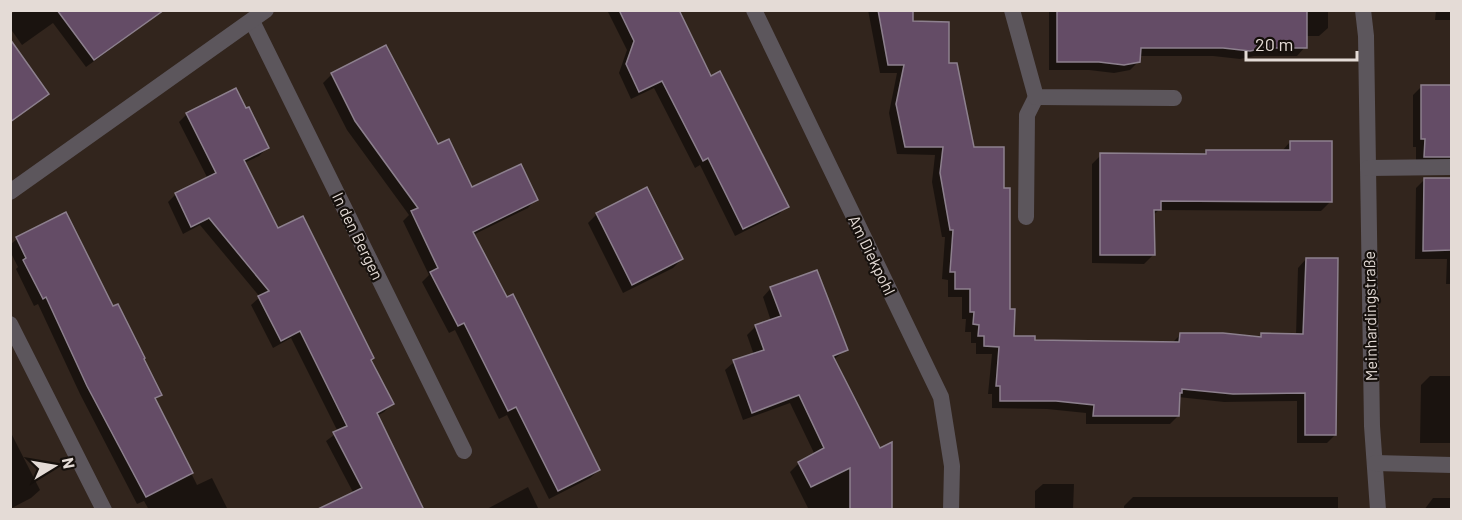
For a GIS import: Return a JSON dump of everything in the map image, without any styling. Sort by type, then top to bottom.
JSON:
[{"type":"street","points":[[10,192],[266,10]]},
{"type":"street","name":"Am Diekpohl","points":[[754,10],[941,397],[952,466],[951,510]]},
{"type":"street","points":[[1012,10],[1036,97],[1028,115],[1026,218]]},
{"type":"street","name":"Meinhardingstraße","points":[[1363,10],[1366,36],[1372,414],[1378,510]]},
{"type":"street","name":"In den Bergen","points":[[252,21],[464,451]]},
{"type":"street","points":[[1036,97],[1174,98]]},
{"type":"street","points":[[1368,168],[1452,167]]},
{"type":"street","points":[[10,324],[104,510]]},
{"type":"street","points":[[1375,463],[1452,465]]},
{"type":"building","points":[[57,10],[164,10],[94,60]]},
{"type":"building","points":[[619,10],[679,10],[711,76],[720,71],[789,207],[743,229],[708,158],[703,161],[662,81],[639,92],[626,64],[634,41]]},
{"type":"building","points":[[878,10],[913,10],[913,21],[949,22],[949,63],[957,63],[974,147],[1004,147],[1004,188],[1010,188],[1010,309],[1015,309],[1014,336],[1035,336],[1035,340],[1179,342],[1180,333],[1223,333],[1261,337],[1261,333],[1303,334],[1306,258],[1338,258],[1336,435],[1305,435],[1305,393],[1233,394],[1182,389],[1179,416],[1093,416],[1094,405],[1056,401],[1000,401],[1000,386],[996,386],[999,347],[984,346],[984,336],[978,336],[979,325],[973,324],[974,312],[970,312],[970,289],[955,289],[955,272],[950,272],[953,230],[950,230],[940,173],[943,147],[905,147],[896,104],[904,65],[888,65]]},
{"type":"building","points":[[1057,10],[1307,10],[1307,48],[1264,48],[1250,51],[1223,48],[1141,48],[1140,62],[1124,65],[1099,62],[1057,62]]},
{"type":"building","points":[[10,39],[49,94],[10,122]]},
{"type":"building","points":[[386,45],[438,144],[449,139],[472,187],[521,164],[538,200],[473,232],[507,297],[513,294],[600,470],[558,491],[516,407],[508,411],[464,323],[458,326],[430,272],[438,268],[411,211],[418,208],[355,121],[331,73]]},
{"type":"building","points":[[1421,85],[1452,85],[1452,157],[1424,157],[1425,139],[1421,139]]},
{"type":"building","points":[[236,88],[246,108],[249,107],[269,148],[244,160],[278,228],[303,216],[374,358],[371,360],[394,404],[377,413],[424,510],[316,510],[362,488],[333,432],[347,426],[300,331],[281,341],[258,296],[269,291],[209,218],[191,227],[175,193],[216,173],[186,113]]},
{"type":"building","points":[[1290,141],[1332,141],[1332,202],[1161,201],[1161,210],[1154,210],[1155,255],[1100,255],[1100,153],[1206,154],[1206,150],[1290,150]]},
{"type":"building","points":[[1424,178],[1452,178],[1452,250],[1423,251]]},
{"type":"building","points":[[647,187],[683,259],[632,285],[596,213]]},
{"type":"building","points":[[66,212],[113,306],[118,304],[145,358],[162,395],[155,398],[193,473],[146,497],[87,386],[46,297],[43,299],[23,260],[26,258],[16,237]]},
{"type":"building","points":[[817,270],[848,350],[833,356],[880,448],[892,442],[892,510],[850,510],[850,468],[811,487],[798,462],[824,448],[799,395],[752,413],[733,360],[764,350],[755,325],[781,316],[770,287]]}]
